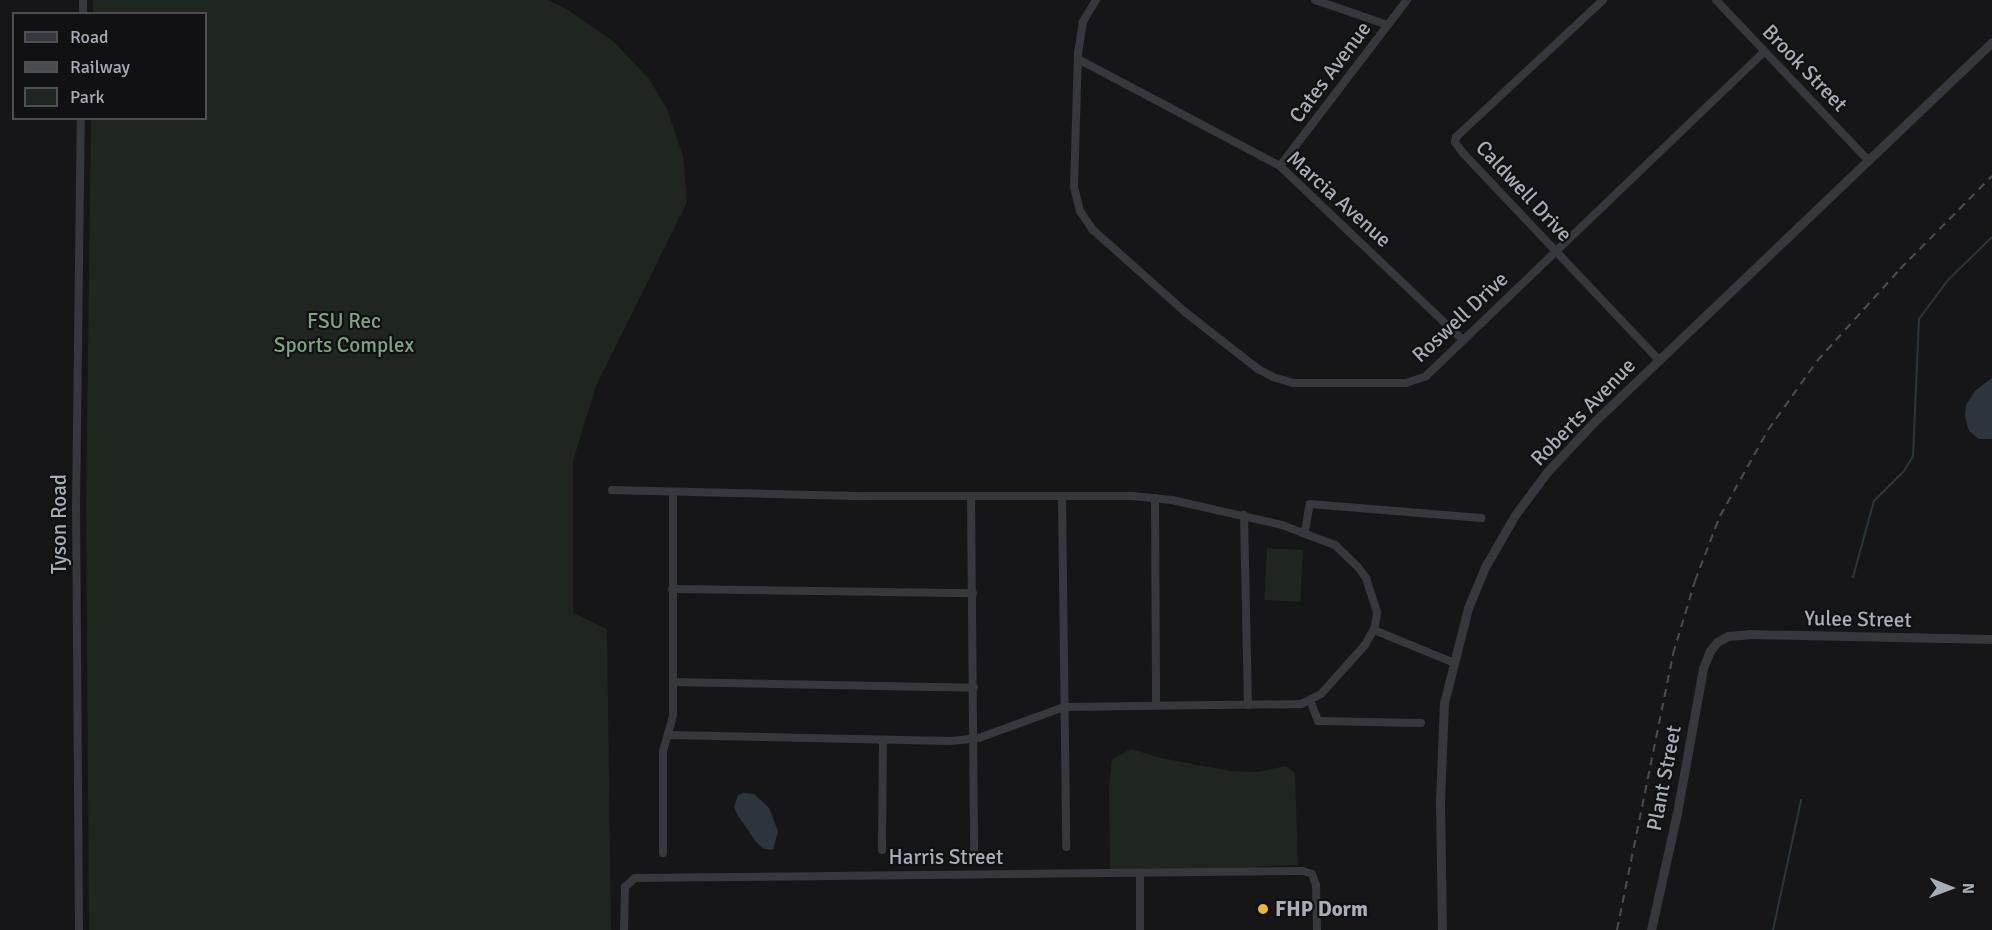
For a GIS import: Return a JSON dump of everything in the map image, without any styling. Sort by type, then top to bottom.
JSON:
[{"type":"street","name":"Roswell Drive","points":[[1096,0],[1080,30],[1078,59],[1074,187],[1076,200],[1086,222],[1185,312],[1258,369],[1273,377],[1294,383],[1406,383],[1426,376],[1764,52]]},
{"type":"street","points":[[1315,0],[1388,25]]},
{"type":"street","name":"Cates Avenue","points":[[1280,166],[1407,0]]},
{"type":"street","name":"Caldwell Drive","points":[[1603,0],[1465,129],[1455,142],[1659,360]]},
{"type":"street","name":"Brook Street","points":[[1716,0],[1868,160]]},
{"type":"street","name":"Roberts Avenue","points":[[1442,930],[1441,739],[1444,704],[1452,662],[1468,608],[1485,567],[1515,515],[1557,460],[1992,42]]},
{"type":"street","name":"Marcia Avenue","points":[[1078,59],[1280,166],[1463,340]]},
{"type":"street","name":"Tyson Road","points":[[79,930],[76,509],[81,120]]},
{"type":"street","points":[[612,490],[1155,498],[1244,515],[1305,531],[1335,545],[1359,567],[1372,592],[1377,612],[1374,630],[1340,676],[1310,700],[1287,705],[1064,707],[974,739],[951,741],[668,735]]},
{"type":"street","points":[[663,853],[663,751],[673,715],[673,492]]},
{"type":"street","points":[[971,496],[974,850]]},
{"type":"street","points":[[1062,496],[1066,847]]},
{"type":"street","points":[[1155,498],[1156,705]]},
{"type":"street","points":[[1305,531],[1310,504],[1481,518]]},
{"type":"street","points":[[1244,515],[1248,705]]},
{"type":"street","points":[[672,589],[973,592]]},
{"type":"street","points":[[1374,630],[1452,662]]},
{"type":"street","name":"Yulee Street","points":[[1723,638],[1749,634],[1992,639]]},
{"type":"street","name":"Plant Street","points":[[1651,930],[1677,813],[1703,668],[1710,651],[1723,638]]},
{"type":"street","points":[[673,682],[974,688]]},
{"type":"street","points":[[1310,700],[1318,721],[1421,723]]},
{"type":"street","points":[[882,850],[883,740]]},
{"type":"street","name":"Harris Street","points":[[624,930],[626,887],[635,878],[1297,871],[1312,874],[1317,885],[1317,930]]},
{"type":"street","points":[[1140,874],[1140,930]]},
{"type":"green space","name":"FSU Rec Sports Complex","points":[[93,0],[547,0],[567,9],[614,42],[649,79],[667,109],[683,156],[687,202],[596,386],[573,461],[573,613],[607,629],[611,930],[89,930],[86,504],[91,120],[207,120],[207,12],[93,12]]},
{"type":"green space","points":[[1267,548],[1303,550],[1300,602],[1264,600]]},
{"type":"green space","points":[[1131,749],[1161,758],[1230,771],[1257,772],[1286,766],[1295,773],[1298,865],[1110,872],[1109,787],[1112,759]]},
{"type":"shaded area","points":[[1992,378],[1992,439],[1979,439],[1969,431],[1965,417],[1966,405],[1975,391]]},
{"type":"shaded area","points":[[754,794],[769,808],[778,831],[773,850],[764,849],[756,842],[738,816],[734,807],[738,795]]},
{"type":"waterway","points":[[1853,577],[1874,501],[1904,471],[1913,456],[1919,319],[1948,280],[1992,237]]},
{"type":"waterway","points":[[1773,930],[1801,800]]},
{"type":"railway","points":[[1617,930],[1673,654],[1695,581],[1720,516],[1768,430],[1817,361],[1900,269],[1992,176]]},
{"type":"place","name":"FHP Dorm","points":[[1263,909]]}]
